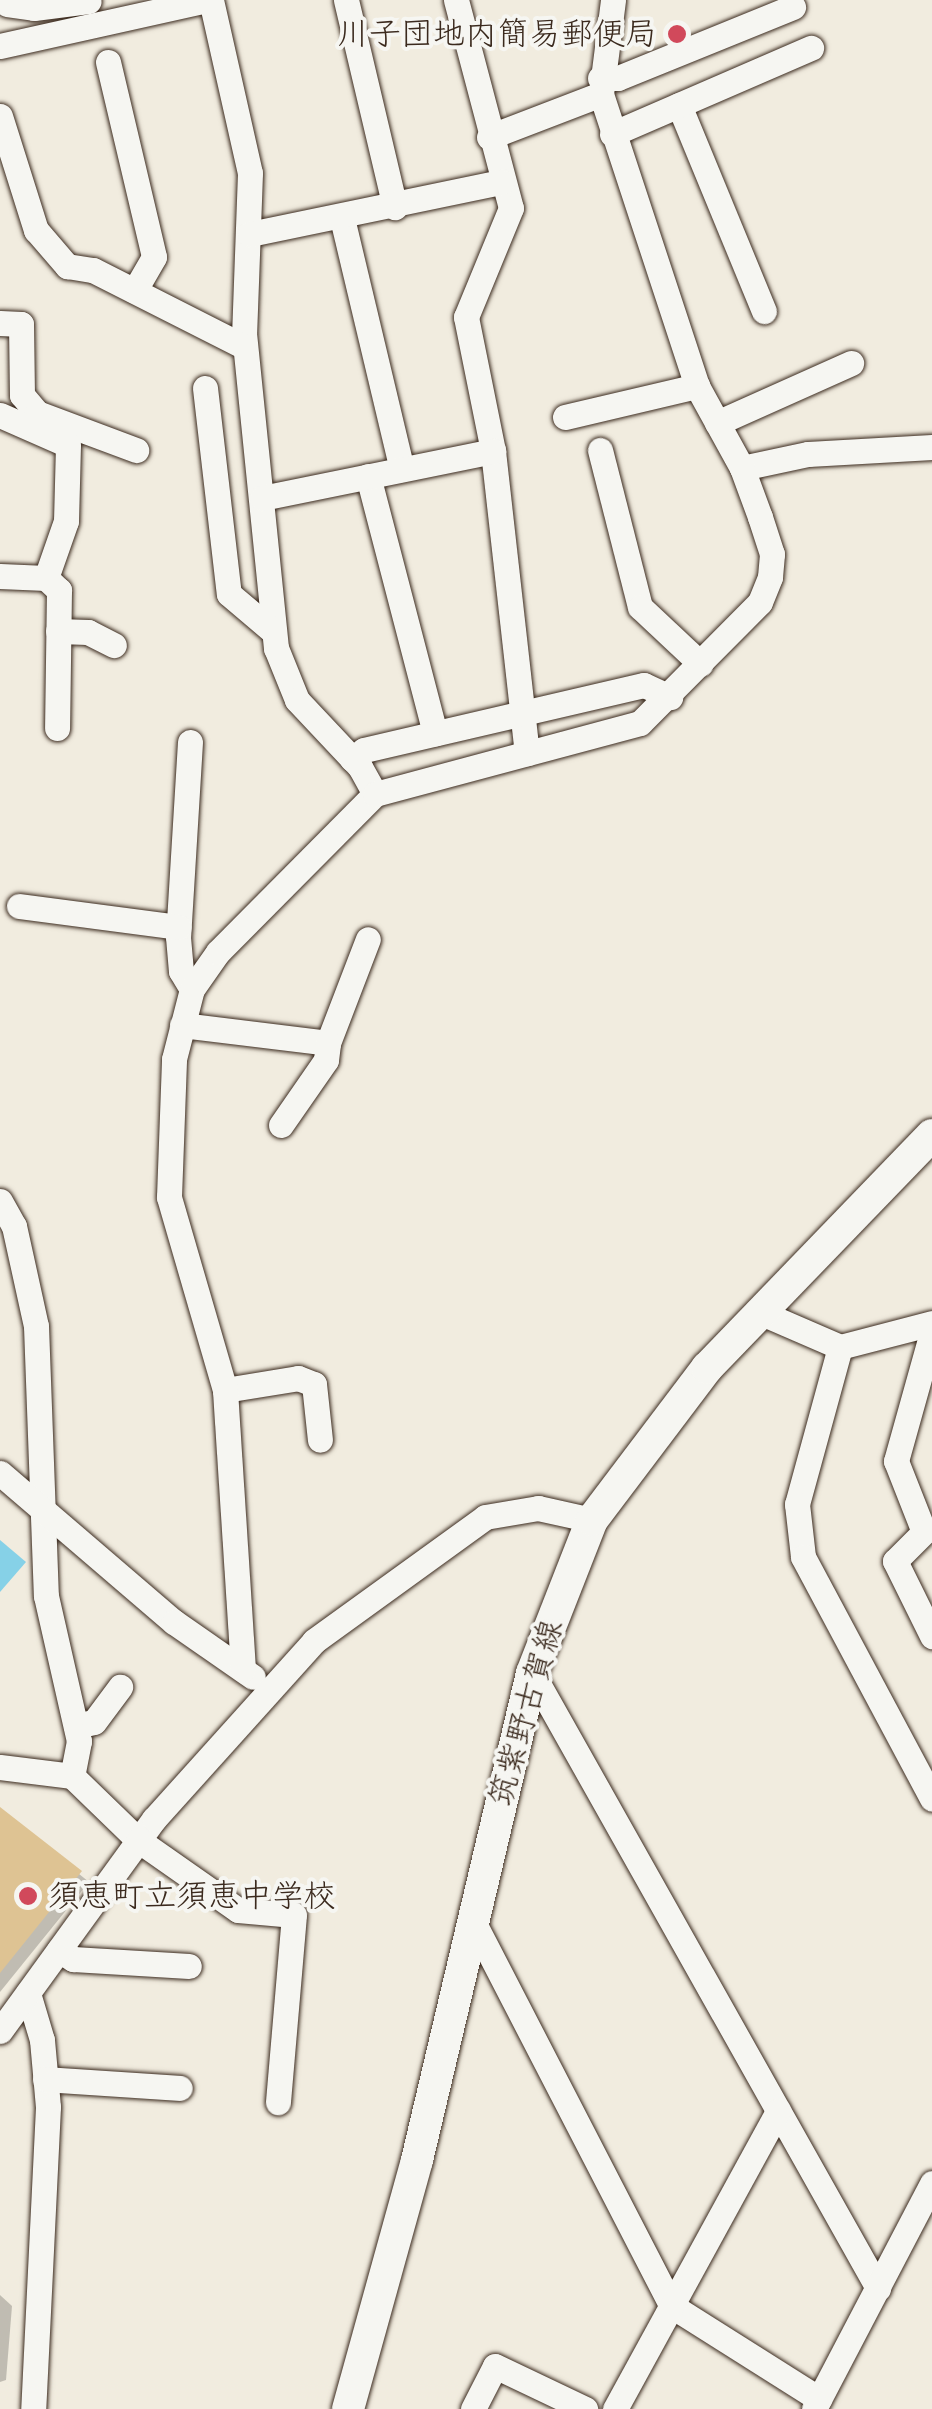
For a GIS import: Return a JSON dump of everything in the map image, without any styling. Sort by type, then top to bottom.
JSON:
[{"type":"main road","name":"筑紫野古賀線","points":[[348,2409],[476,1925],[532,1673],[592,1520],[658,1426],[757,1311],[932,1135]]},
{"type":"street","points":[[7,4],[91,9],[209,0],[250,173],[245,347],[274,632],[296,700],[352,759],[374,794]]},
{"type":"street","points":[[346,0],[395,206]]},
{"type":"street","points":[[456,0],[489,137],[511,208],[466,317],[492,450],[527,753]]},
{"type":"street","points":[[243,1669],[225,1390],[170,1197],[174,1059],[192,989],[218,952],[374,794],[640,723],[760,602],[770,577],[772,554],[742,468],[697,386],[612,134],[601,86],[613,0]]},
{"type":"street","points":[[489,137],[618,78],[792,7]]},
{"type":"street","points":[[0,46],[91,9]]},
{"type":"street","points":[[612,134],[811,48]]},
{"type":"street","points":[[108,62],[154,258],[134,292]]},
{"type":"street","points":[[679,105],[764,311]]},
{"type":"street","points":[[0,116],[36,230],[67,266],[93,270],[245,347]]},
{"type":"street","points":[[250,234],[502,182]]},
{"type":"street","points":[[342,218],[402,469]]},
{"type":"street","points":[[0,323],[22,324],[22,395],[36,412],[136,450]]},
{"type":"street","points":[[717,422],[851,364]]},
{"type":"street","points":[[565,417],[697,386]]},
{"type":"street","points":[[205,388],[229,594],[274,632]]},
{"type":"street","points":[[0,416],[68,446],[66,521],[46,578]]},
{"type":"street","points":[[742,468],[808,454],[932,447]]},
{"type":"street","points":[[262,498],[492,450]]},
{"type":"street","points":[[600,450],[640,607],[701,664]]},
{"type":"street","points":[[368,476],[435,733]]},
{"type":"street","points":[[0,576],[46,578],[59,590],[57,728]]},
{"type":"street","points":[[58,631],[88,632],[114,645]]},
{"type":"street","points":[[352,759],[435,733],[644,685],[670,697]]},
{"type":"street","points":[[190,742],[179,927],[182,971],[192,989]]},
{"type":"street","points":[[19,906],[179,927]]},
{"type":"street","points":[[281,1125],[326,1060],[328,1043],[368,940]]},
{"type":"street","points":[[182,1025],[328,1043]]},
{"type":"street","points":[[0,1201],[14,1226],[34,1308],[46,1514],[46,1596],[76,1726],[72,1776]]},
{"type":"street","points":[[757,1311],[840,1347],[932,1324]]},
{"type":"street","points":[[932,1332],[896,1461],[928,1532],[895,1561],[932,1636]]},
{"type":"street","points":[[840,1347],[797,1504],[804,1557],[932,1800]]},
{"type":"street","points":[[225,1390],[298,1378],[314,1384],[320,1440]]},
{"type":"street","points":[[0,1474],[174,1622],[267,1690]]},
{"type":"street","points":[[0,2030],[138,1840],[267,1690],[384,1585],[485,1517],[516,1508],[592,1520]]},
{"type":"street","points":[[532,1673],[878,2288]]},
{"type":"street","points":[[76,1726],[94,1722],[120,1687]]},
{"type":"street","points":[[0,1768],[72,1776],[138,1840],[238,1910],[294,1916],[278,2102]]},
{"type":"street","points":[[476,1925],[672,2306],[816,2404],[932,2183]]},
{"type":"street","points":[[59,1950],[73,1959],[189,1966]]},
{"type":"street","points":[[28,1993],[45,2079],[33,2409]]},
{"type":"street","points":[[45,2079],[180,2088]]},
{"type":"street","points":[[616,2409],[778,2111]]},
{"type":"street","points":[[473,2409],[494,2366],[585,2409]]},
{"type":"water","points":[[0,1540],[26,1562],[0,1592]]},
{"type":"building","points":[[0,1807],[82,1871],[0,1973]]},
{"type":"place","name":"川子団地内簡易郵便局","points":[[677,34]]},
{"type":"place","name":"須恵町立須恵中学校","points":[[28,1896]]}]
